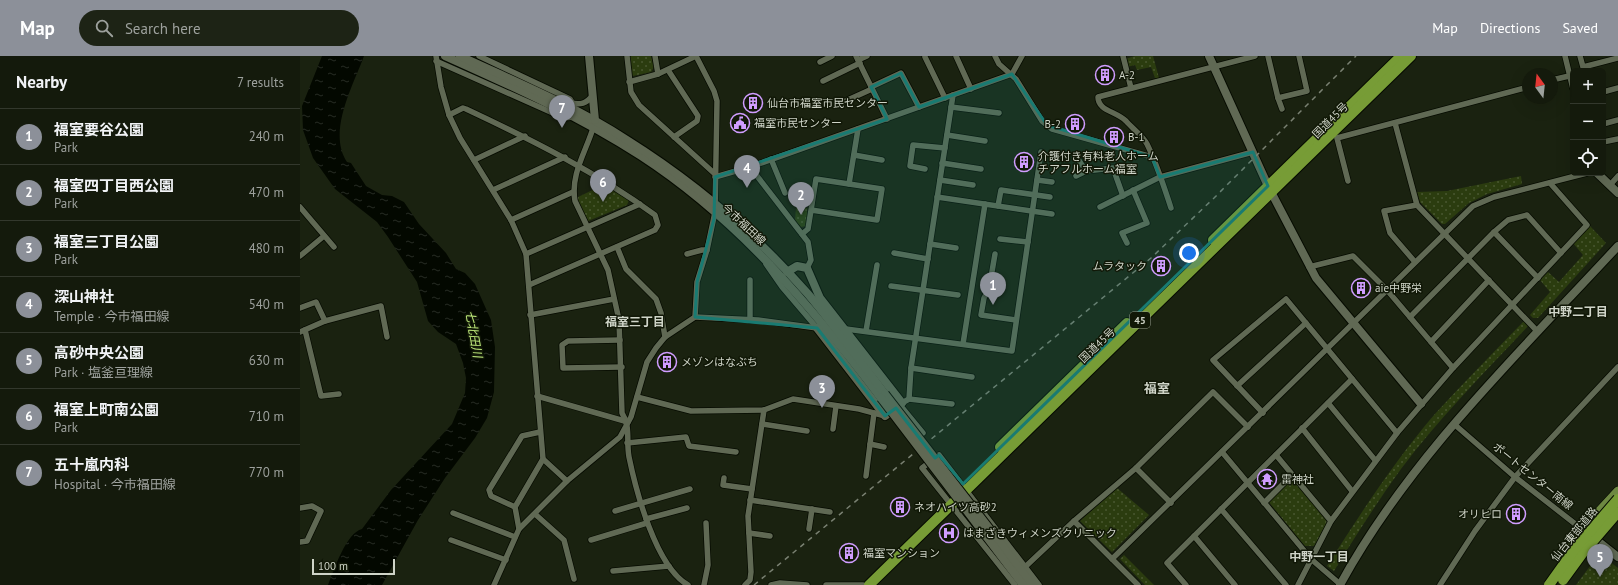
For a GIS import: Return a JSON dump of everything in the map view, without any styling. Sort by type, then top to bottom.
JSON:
[{"type":"highway","name":"国道45号","points":[[1270,189],[1401,56]]},
{"type":"highway","name":"国道45号","points":[[863,585],[1270,189],[1411,56]]},
{"type":"highway","name":"仙台東部道路","points":[[1549,585],[1574,550],[1618,499]]},
{"type":"highway","name":"仙台東部道路","points":[[1562,584],[1582,554],[1618,512]]},
{"type":"main road","points":[[1545,585],[1583,530],[1618,491]]},
{"type":"main road","points":[[1562,584],[1618,515]]},
{"type":"street","name":"今市福田線","points":[[445,56],[551,100],[575,117],[594,124],[642,157],[715,212],[759,252],[833,334],[883,396],[989,534]]},
{"type":"street","name":"今市福田線","points":[[460,56],[551,100],[594,124],[658,161],[715,203],[787,272],[835,327],[883,396]]},
{"type":"street","points":[[480,56],[570,99],[573,104]]},
{"type":"street","points":[[590,56],[594,124],[573,184],[573,192],[575,201],[587,228],[602,254],[608,270],[620,340],[622,367],[622,413],[628,422],[627,443],[629,457],[647,521],[657,546],[669,566],[677,576],[688,585]]},
{"type":"street","points":[[627,56],[631,92],[639,105],[715,175]]},
{"type":"street","points":[[655,56],[658,74]]},
{"type":"street","points":[[629,82],[658,74],[696,56],[716,97],[715,212],[707,250],[697,282],[695,317]]},
{"type":"street","points":[[820,62],[832,56]]},
{"type":"street","points":[[823,81],[867,56]]},
{"type":"street","points":[[956,56],[971,89]]},
{"type":"street","points":[[996,56],[999,64],[1012,74],[1042,121],[1052,129],[1152,157]]},
{"type":"street","points":[[715,175],[750,167],[1012,74],[1022,56]]},
{"type":"street","points":[[1123,56],[1131,88]]},
{"type":"street","points":[[1209,56],[1270,189],[1309,267],[1316,278],[1421,404]]},
{"type":"street","points":[[1172,208],[1147,143],[1124,119],[1111,110],[1100,107],[1098,97],[1255,56]]},
{"type":"street","points":[[1268,56],[1282,109]]},
{"type":"street","points":[[1278,98],[1307,91],[1299,56]]},
{"type":"street","points":[[1565,56],[1570,79]]},
{"type":"street","points":[[1580,56],[1583,67],[1618,58]]},
{"type":"street","points":[[925,57],[945,98]]},
{"type":"street","points":[[436,59],[441,87],[460,138],[511,220],[526,254],[542,458],[515,507],[519,529]]},
{"type":"street","points":[[436,59],[564,118],[575,117]]},
{"type":"street","points":[[858,60],[887,119]]},
{"type":"street","points":[[668,70],[698,116],[697,121],[674,137]]},
{"type":"street","points":[[841,103],[901,73],[919,107]]},
{"type":"street","points":[[1558,79],[1569,76]]},
{"type":"street","points":[[1606,91],[1618,88]]},
{"type":"street","points":[[1348,181],[1337,138],[1522,89]]},
{"type":"street","points":[[551,100],[573,104],[587,103],[593,95]]},
{"type":"street","points":[[904,402],[916,337],[953,95]]},
{"type":"street","points":[[951,107],[999,113]]},
{"type":"street","points":[[450,114],[463,108],[525,136],[579,165],[655,215],[658,225],[655,230],[529,285]]},
{"type":"street","points":[[1606,123],[1618,120]]},
{"type":"street","points":[[1395,123],[1417,205],[1538,332]]},
{"type":"street","points":[[849,184],[858,129]]},
{"type":"street","points":[[947,135],[985,141]]},
{"type":"street","points":[[474,160],[525,136]]},
{"type":"street","points":[[1606,141],[1618,139]]},
{"type":"street","points":[[925,169],[910,166],[914,145],[945,148]]},
{"type":"street","points":[[846,329],[866,330],[1012,351],[1041,152]]},
{"type":"street","points":[[1100,207],[1160,177],[1253,152]]},
{"type":"street","points":[[854,156],[882,160]]},
{"type":"street","points":[[1076,156],[1086,171]]},
{"type":"street","points":[[492,190],[565,157]]},
{"type":"street","points":[[771,159],[785,193]]},
{"type":"street","points":[[942,163],[981,169]]},
{"type":"street","points":[[750,167],[808,242],[811,260],[807,268],[820,298],[904,402],[923,433]]},
{"type":"street","points":[[1076,176],[1086,171],[1113,168],[1123,196]]},
{"type":"street","points":[[1112,559],[1473,206],[1484,200],[1576,176]]},
{"type":"street","points":[[1600,176],[1618,193]]},
{"type":"street","points":[[1610,185],[1618,176]]},
{"type":"street","points":[[802,234],[808,229],[811,210],[816,179],[882,189],[877,220],[811,210]]},
{"type":"street","points":[[940,180],[973,185]]},
{"type":"street","points":[[1037,180],[1052,182]]},
{"type":"street","points":[[1298,585],[1331,521],[1375,460],[1453,368],[1586,225],[1550,183]]},
{"type":"street","points":[[998,206],[1001,190],[1050,198]]},
{"type":"street","points":[[1127,243],[1122,233],[1147,223],[1133,190]]},
{"type":"street","points":[[511,220],[573,192]]},
{"type":"street","points":[[937,197],[1052,214]]},
{"type":"street","points":[[526,254],[640,204]]},
{"type":"street","points":[[964,344],[985,204]]},
{"type":"street","points":[[1415,262],[1390,234],[1384,211],[1417,205]]},
{"type":"street","points":[[300,207],[334,247]]},
{"type":"street","points":[[1410,317],[1494,232],[1508,220],[1527,215],[1561,253]]},
{"type":"street","points":[[1494,232],[1538,278]]},
{"type":"street","points":[[300,257],[324,236]]},
{"type":"street","points":[[1000,239],[1028,242]]},
{"type":"street","points":[[930,244],[956,248]]},
{"type":"street","points":[[1222,452],[1312,559],[1340,584],[1378,523],[1430,452],[1618,246]]},
{"type":"street","points":[[617,247],[626,268],[656,299],[661,314],[665,337]]},
{"type":"street","points":[[687,254],[707,250]]},
{"type":"street","points":[[759,252],[782,287],[817,328],[885,416]]},
{"type":"street","points":[[894,253],[928,259]]},
{"type":"street","points":[[995,254],[989,289],[984,298],[981,315],[1016,320]]},
{"type":"street","points":[[1309,267],[1353,256],[1387,290],[1453,368]]},
{"type":"street","points":[[866,330],[877,265]]},
{"type":"street","points":[[787,272],[797,266],[807,268]]},
{"type":"street","points":[[750,280],[750,320]]},
{"type":"street","points":[[1431,342],[1489,280]]},
{"type":"street","points":[[891,286],[958,295]]},
{"type":"street","points":[[530,316],[614,298]]},
{"type":"street","points":[[1263,413],[1213,360],[1286,299],[1397,433]]},
{"type":"street","points":[[300,308],[316,302],[325,321]]},
{"type":"street","points":[[339,394],[321,396],[302,331],[325,321],[381,306],[387,337]]},
{"type":"street","points":[[494,585],[519,529],[567,481],[620,437],[628,422],[637,398],[648,362],[656,348],[665,337],[695,317],[750,320],[817,328]]},
{"type":"street","points":[[1237,386],[1306,323]]},
{"type":"street","points":[[620,340],[568,341],[562,345],[563,368],[622,367]]},
{"type":"street","points":[[1440,585],[1475,531],[1515,477],[1618,367]]},
{"type":"street","points":[[911,368],[972,377]]},
{"type":"street","points":[[1186,585],[1167,563],[1352,379]]},
{"type":"street","points":[[1025,567],[1074,521],[1136,468],[1212,392],[1248,426]]},
{"type":"street","points":[[537,396],[628,422]]},
{"type":"street","points":[[637,398],[687,410],[764,410],[793,399],[885,416]]},
{"type":"street","points":[[885,416],[904,402],[952,404]]},
{"type":"street","points":[[1328,403],[1375,460]]},
{"type":"street","points":[[833,429],[836,406]]},
{"type":"street","points":[[745,585],[750,580],[748,516],[764,410]]},
{"type":"street","points":[[866,476],[874,413]]},
{"type":"street","points":[[762,424],[807,431]]},
{"type":"street","name":"ポートセンター南線","points":[[1454,424],[1515,477],[1618,557]]},
{"type":"street","points":[[1302,428],[1352,490]]},
{"type":"street","points":[[515,507],[491,496],[489,490],[522,436],[540,432]]},
{"type":"street","points":[[627,443],[686,437],[689,446],[736,452]]},
{"type":"street","points":[[870,444],[884,447]]},
{"type":"street","points":[[1015,585],[957,494],[939,455],[922,468],[957,494],[1025,567],[1039,585]]},
{"type":"street","points":[[1276,455],[1331,521]]},
{"type":"street","points":[[542,458],[567,481]]},
{"type":"street","points":[[1136,468],[1171,502]]},
{"type":"street","points":[[1264,503],[1292,475]]},
{"type":"street","points":[[724,478],[723,485],[752,489]]},
{"type":"street","points":[[615,511],[690,489]]},
{"type":"street","points":[[750,500],[830,512]]},
{"type":"street","points":[[300,508],[312,506],[321,511],[307,541],[300,542]]},
{"type":"street","points":[[591,540],[686,508]]},
{"type":"street","points":[[809,529],[812,509]]},
{"type":"street","points":[[1221,509],[1286,585]]},
{"type":"street","points":[[453,513],[515,537]]},
{"type":"street","points":[[535,514],[564,540],[574,579]]},
{"type":"street","points":[[1074,521],[1138,585]]},
{"type":"street","points":[[704,585],[708,565],[706,523]]},
{"type":"street","points":[[749,533],[770,536]]},
{"type":"street","points":[[989,534],[1023,585]]},
{"type":"street","points":[[989,534],[1032,585]]},
{"type":"street","points":[[1194,536],[1235,585]]},
{"type":"street","points":[[451,540],[506,560]]},
{"type":"street","points":[[613,571],[669,566]]},
{"type":"street","points":[[772,585],[780,583],[808,585]]},
{"type":"street","points":[[826,585],[863,585]]},
{"type":"highlighted area","points":[[901,73],[919,107],[1012,74],[1047,125],[1152,157],[1160,177],[1253,152],[1268,186],[963,484],[939,455],[935,458],[896,408],[885,416],[817,328],[695,317],[697,282],[714,219],[715,177],[887,119],[871,87]]},
{"type":"green space","points":[[628,56],[651,56],[654,67],[651,72],[633,76],[630,75]]},
{"type":"green space","points":[[1135,56],[1153,56],[1159,78],[1155,78],[1151,67],[1137,70],[1135,65],[1127,67],[1125,59]]},
{"type":"green space","points":[[1521,176],[1522,184],[1487,194],[1469,203],[1445,224],[1442,224],[1420,202],[1417,192],[1447,191]]},
{"type":"green space","points":[[605,184],[629,200],[627,205],[588,221],[576,198]]},
{"type":"green space","points":[[796,207],[808,208],[806,226],[801,227],[795,221]]},
{"type":"green space","points":[[1590,226],[1606,243],[1538,318],[1533,318],[1530,315],[1550,292],[1540,280],[1548,272],[1559,282],[1583,255],[1573,243]]},
{"type":"green space","points":[[1524,321],[1529,325],[1447,413],[1401,469],[1358,532],[1334,571],[1327,566],[1378,489],[1419,433],[1456,391]]},
{"type":"green space","points":[[1292,479],[1326,519],[1327,524],[1314,546],[1305,546],[1268,501]]},
{"type":"green space","points":[[1117,488],[1149,515],[1112,552],[1080,521]]},
{"type":"green space","points":[[1124,555],[1154,585],[1145,585],[1120,559]]},
{"type":"green space","points":[[1604,557],[1618,568],[1618,585],[1576,585],[1596,558]]},
{"type":"water","name":"七北田川","points":[[322,56],[364,56],[344,109],[341,123],[340,137],[342,150],[347,162],[351,163],[366,186],[382,195],[392,196],[404,202],[419,224],[446,253],[456,269],[465,273],[475,284],[491,320],[495,347],[494,392],[487,418],[475,438],[445,478],[418,520],[382,585],[328,585],[341,553],[351,537],[362,529],[391,490],[452,424],[465,393],[466,378],[463,363],[456,344],[438,332],[428,321],[417,282],[388,237],[377,222],[335,189],[313,158],[303,130],[302,106]]},
{"type":"railway","points":[[754,585],[1151,258],[1214,198],[1356,56]]},
{"type":"place","name":"A-2","points":[[1105,75]]},
{"type":"place","name":"仙台市福室市民センター","points":[[753,103]]},
{"type":"place","name":"福室市民センター","points":[[740,123]]},
{"type":"place","name":"B-2","points":[[1075,124]]},
{"type":"place","name":"五十嵐内科","points":[[562,128]]},
{"type":"place","name":"B-1","points":[[1114,137]]},
{"type":"place","name":"介護付き有料老人ホーム チアフルホーム福室","points":[[1024,162]]},
{"type":"place","name":"深山神社","points":[[747,188]]},
{"type":"place","name":"福室上町南公園","points":[[603,202]]},
{"type":"place","name":"福室四丁目西公園","points":[[801,215]]},
{"type":"place","name":"ムラタック","points":[[1161,266]]},
{"type":"place","name":"aie中野栄","points":[[1361,288]]},
{"type":"place","name":"福室要谷公園","points":[[993,305]]},
{"type":"place","name":"メゾンはなぶち","points":[[667,362]]},
{"type":"place","name":"福室三丁目公園","points":[[822,408]]},
{"type":"place","name":"雷神社","points":[[1267,479]]},
{"type":"place","name":"ネオハイツ高砂2","points":[[900,507]]},
{"type":"place","name":"オリヒロ","points":[[1516,514]]},
{"type":"place","name":"はまざきウィメンズクリニック","points":[[949,533]]},
{"type":"place","name":"福室マンション","points":[[849,553]]},
{"type":"place","name":"高砂中央公園","points":[[1600,577]]},
{"type":"district","name":"中野二丁目","points":[[1578,311]]},
{"type":"district","name":"福室三丁目","points":[[635,321]]},
{"type":"district","name":"福室","points":[[1157,388]]},
{"type":"district","name":"中野一丁目","points":[[1319,556]]}]
